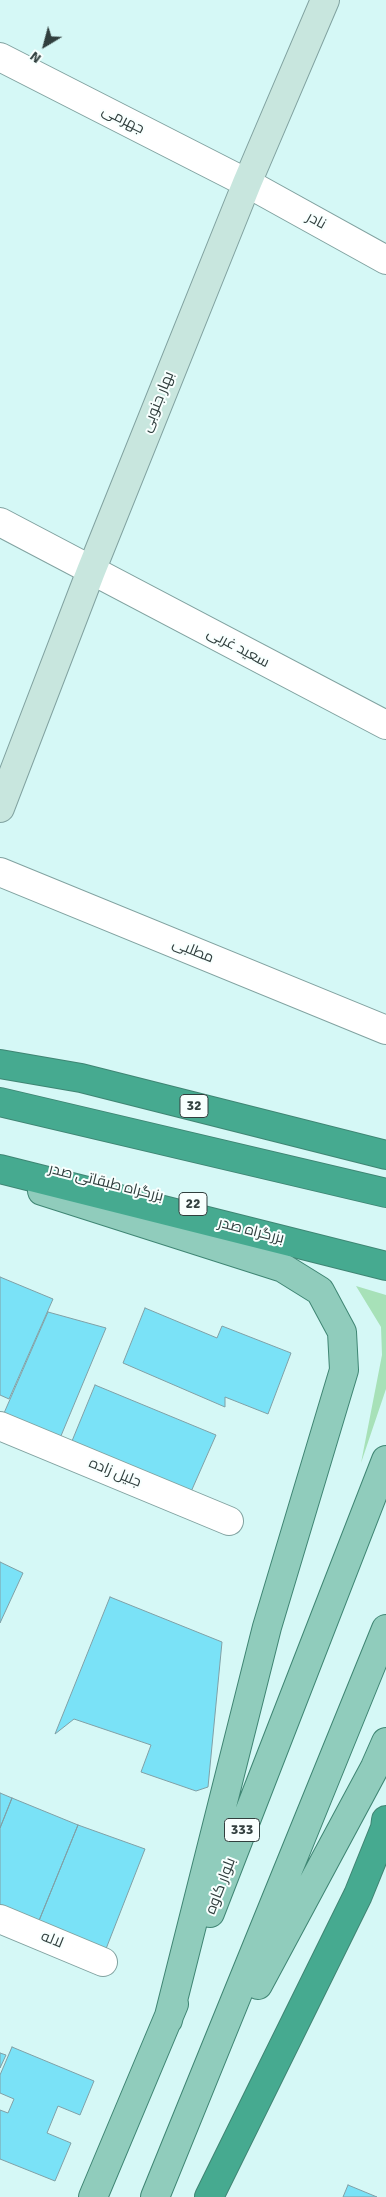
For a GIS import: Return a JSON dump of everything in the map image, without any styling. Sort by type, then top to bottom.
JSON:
[{"type":"highway","name":"32","points":[[0,1064],[81,1078],[386,1155]]},
{"type":"highway","points":[[0,1102],[386,1194]]},
{"type":"highway","name":"بزرگراه طبقاتی صدر","points":[[0,1157],[380,1259]]},
{"type":"highway","name":"بزرگراه صدر","points":[[0,1168],[380,1259]]},
{"type":"highway","points":[[210,2197],[358,1895],[385,1828],[386,1820]]},
{"type":"main road","points":[[0,1178],[283,1268],[320,1291],[342,1332],[344,1370],[266,1627],[168,2020]]},
{"type":"main road","name":"بلوار کاوه","points":[[93,2197],[168,2020],[386,1460]]},
{"type":"main road","points":[[155,2197],[386,1629]]},
{"type":"main road","points":[[192,2107],[375,1767],[386,1742]]},
{"type":"street","name":"بهار جنوبی","points":[[0,808],[91,571],[247,183],[325,0]]},
{"type":"street","name":"جهرمی","points":[[0,57],[247,183]]},
{"type":"street","name":"نادر","points":[[247,183],[386,260]]},
{"type":"street","name":"سعید غربی","points":[[0,522],[386,725]]},
{"type":"street","name":"مطلبی","points":[[0,872],[386,1030]]},
{"type":"street","points":[[0,1058],[81,1078]]},
{"type":"street","name":"جلیل زاده","points":[[0,1426],[229,1521]]},
{"type":"street","name":"لاله","points":[[0,1919],[103,1962]]},
{"type":"green space","points":[[356,1286],[386,1295],[386,1389],[361,1463],[382,1355],[381,1327]]},
{"type":"building","points":[[0,1277],[53,1299],[9,1399],[0,1395]]},
{"type":"building","points":[[145,1308],[217,1338],[222,1326],[291,1353],[268,1414],[225,1397],[225,1407],[123,1363]]},
{"type":"building","points":[[48,1312],[106,1328],[58,1443],[1,1420]]},
{"type":"building","points":[[95,1385],[216,1435],[190,1494],[72,1441]]},
{"type":"building","points":[[0,1562],[23,1573],[0,1623]]},
{"type":"building","points":[[110,1597],[222,1642],[208,1787],[196,1791],[141,1772],[151,1745],[74,1719],[55,1734]]},
{"type":"building","points":[[0,1793],[12,1798],[0,1828]]},
{"type":"building","points":[[12,1798],[78,1825],[36,1928],[0,1913],[0,1828]]},
{"type":"building","points":[[78,1825],[145,1849],[104,1954],[36,1928]]},
{"type":"building","points":[[12,2047],[94,2081],[80,2115],[58,2106],[47,2133],[71,2143],[55,2181],[0,2159],[0,2110],[8,2113],[14,2099],[0,2093],[0,2075]]},
{"type":"building","points":[[0,2053],[6,2055],[0,2068]]},
{"type":"building","points":[[348,2185],[377,2197],[343,2197]]}]
